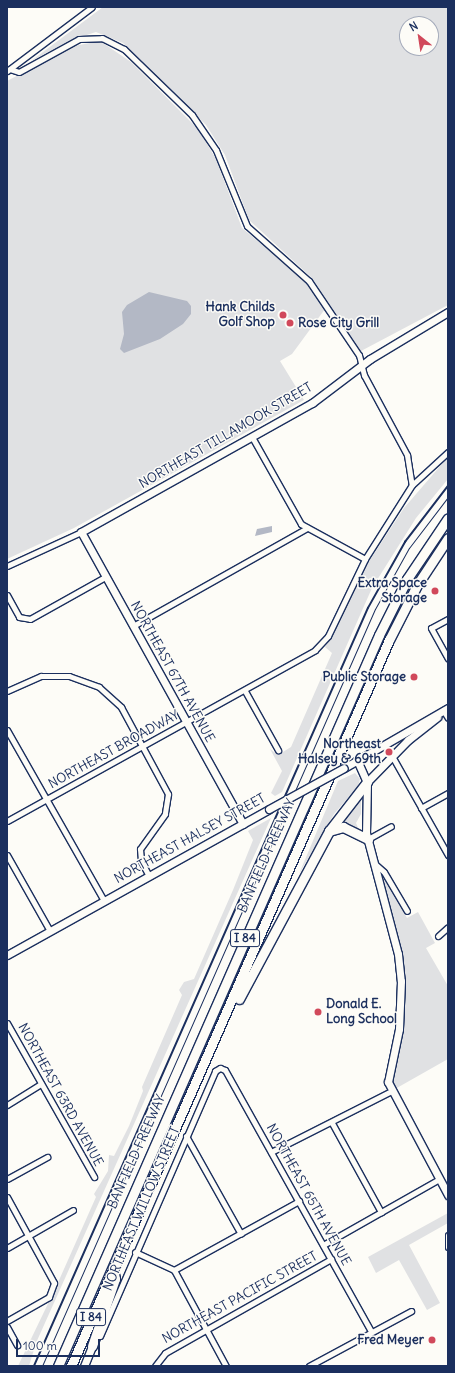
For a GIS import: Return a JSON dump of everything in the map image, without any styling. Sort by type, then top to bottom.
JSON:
[{"type":"highway","name":"BANFIELD FREEWAY","points":[[58,1366],[379,634],[407,579],[448,518]]},
{"type":"highway","name":"BANFIELD FREEWAY","points":[[71,1366],[398,622],[448,538]]},
{"type":"highway","points":[[216,1038],[329,832],[367,782]]},
{"type":"highway","points":[[329,832],[343,827],[368,839]]},
{"type":"highway","points":[[92,1346],[116,1279],[113,1268]]},
{"type":"street","points":[[9,70],[84,9],[92,7]]},
{"type":"street","points":[[9,70],[19,72],[85,38],[108,39],[124,49],[203,128],[220,157],[245,222],[313,285],[359,355],[361,365],[407,455],[412,485]]},
{"type":"street","name":"NORTHEAST TILLAMOOK STREET","points":[[7,566],[81,532],[312,403],[361,365],[447,314]]},
{"type":"street","points":[[252,437],[300,524],[365,559]]},
{"type":"street","name":"NORTHEAST BROADWAY","points":[[7,821],[245,691],[320,646],[365,559],[412,485],[448,452]]},
{"type":"street","points":[[133,626],[307,528]]},
{"type":"street","name":"NORTHEAST 67TH AVENUE","points":[[81,532],[243,824]]},
{"type":"street","points":[[7,595],[24,620],[105,577]]},
{"type":"street","points":[[448,618],[431,628],[448,658]]},
{"type":"street","points":[[7,691],[41,676],[63,675],[84,680],[118,703],[164,782],[168,800],[165,814],[141,845],[141,861],[149,876]]},
{"type":"street","points":[[245,691],[278,750]]},
{"type":"street","points":[[367,782],[392,756],[446,709],[448,718]]},
{"type":"street","name":"NORTHEAST HALSEY STREET","points":[[7,955],[344,768],[446,709]]},
{"type":"street","points":[[7,730],[104,902]]},
{"type":"street","points":[[392,756],[448,855]]},
{"type":"street","points":[[357,760],[367,782],[368,839],[401,981],[399,1029],[388,1074],[391,1091],[448,1195]]},
{"type":"street","points":[[421,808],[448,793]]},
{"type":"street","points":[[368,839],[391,826]]},
{"type":"street","points":[[7,855],[50,931]]},
{"type":"street","points":[[374,863],[384,872],[407,911]]},
{"type":"street","points":[[438,936],[448,927]]},
{"type":"street","name":"NORTHEAST 63RD AVENUE","points":[[7,1023],[94,1177]]},
{"type":"street","name":"NORTHEAST WILLOW STREET","points":[[84,1366],[92,1346],[115,1303],[135,1252],[215,1071],[225,1070]]},
{"type":"street","name":"NORTHEAST 65TH AVENUE","points":[[225,1070],[371,1331]]},
{"type":"street","points":[[7,1105],[41,1084]]},
{"type":"street","points":[[271,1152],[332,1123],[391,1091]]},
{"type":"street","points":[[332,1123],[382,1212]]},
{"type":"street","points":[[186,1136],[241,1234]]},
{"type":"street","points":[[7,1179],[47,1157]]},
{"type":"street","name":"NORTHEAST PACIFIC STREET","points":[[323,1245],[439,1179]]},
{"type":"street","points":[[7,1197],[54,1283],[48,1297],[7,1321]]},
{"type":"street","points":[[174,1270],[299,1201]]},
{"type":"street","points":[[7,1248],[73,1210]]},
{"type":"street","points":[[448,1235],[448,1247]]},
{"type":"street","points":[[135,1252],[174,1270],[205,1330],[226,1366]]},
{"type":"street","name":"NORTHEAST PACIFIC STREET","points":[[155,1366],[161,1356],[331,1259]]},
{"type":"street","points":[[309,1366],[371,1331],[411,1311]]},
{"type":"street","points":[[7,1327],[17,1345]]},
{"type":"shaded area","points":[[103,7],[448,7],[448,305],[361,351],[312,278],[249,220],[225,155],[206,125],[123,43],[96,32],[71,40],[31,61]]},
{"type":"shaded area","points":[[100,41],[131,62],[198,129],[216,159],[242,228],[303,279],[325,309],[292,354],[280,361],[304,400],[74,528],[7,559],[7,81],[74,46]]},
{"type":"shaded area","points":[[149,292],[187,301],[191,306],[191,314],[183,324],[160,339],[124,353],[120,349],[124,334],[122,312],[127,305]]},
{"type":"shaded area","points":[[448,457],[448,479],[416,518],[372,588],[282,792],[275,796],[271,793],[282,771],[270,749],[278,755],[291,747],[332,653],[325,647],[366,566],[404,508]]},
{"type":"shaded area","points":[[272,526],[272,532],[255,536],[257,529]]},
{"type":"shaded area","points":[[355,773],[360,779],[358,786],[334,814],[299,874],[338,781]]},
{"type":"shaded area","points":[[361,796],[361,814],[356,823],[359,830],[347,824],[337,825]]},
{"type":"shaded area","points":[[271,818],[36,1343],[29,1366],[18,1366],[56,1287],[96,1197],[94,1194],[108,1171],[109,1155],[114,1156],[129,1126],[143,1091],[142,1087],[182,995],[179,990],[184,982],[194,979],[233,890],[253,840],[248,831]]},
{"type":"shaded area","points":[[380,873],[407,918],[418,912],[435,943],[426,948],[448,986],[448,1059],[395,1089],[392,1080],[404,1027],[406,978]]},
{"type":"shaded area","points":[[448,1213],[448,1223],[409,1245],[440,1303],[427,1310],[399,1260],[376,1273],[368,1257]]},
{"type":"tram line","points":[[42,1366],[375,609],[409,548],[448,497]]},
{"type":"railway","points":[[34,1366],[368,608],[405,542],[448,486]]},
{"type":"place","name":"Hank Childs Golf Shop","points":[[283,315]]},
{"type":"place","name":"Rose City Grill","points":[[290,323]]},
{"type":"place","name":"Extra Space Storage","points":[[435,591]]},
{"type":"place","name":"Public Storage","points":[[414,677]]},
{"type":"place","name":"Northeast Halsey & 69th","points":[[389,752]]},
{"type":"place","name":"Donald E. Long School","points":[[318,1012]]},
{"type":"place","name":"Fred Meyer","points":[[432,1340]]}]
